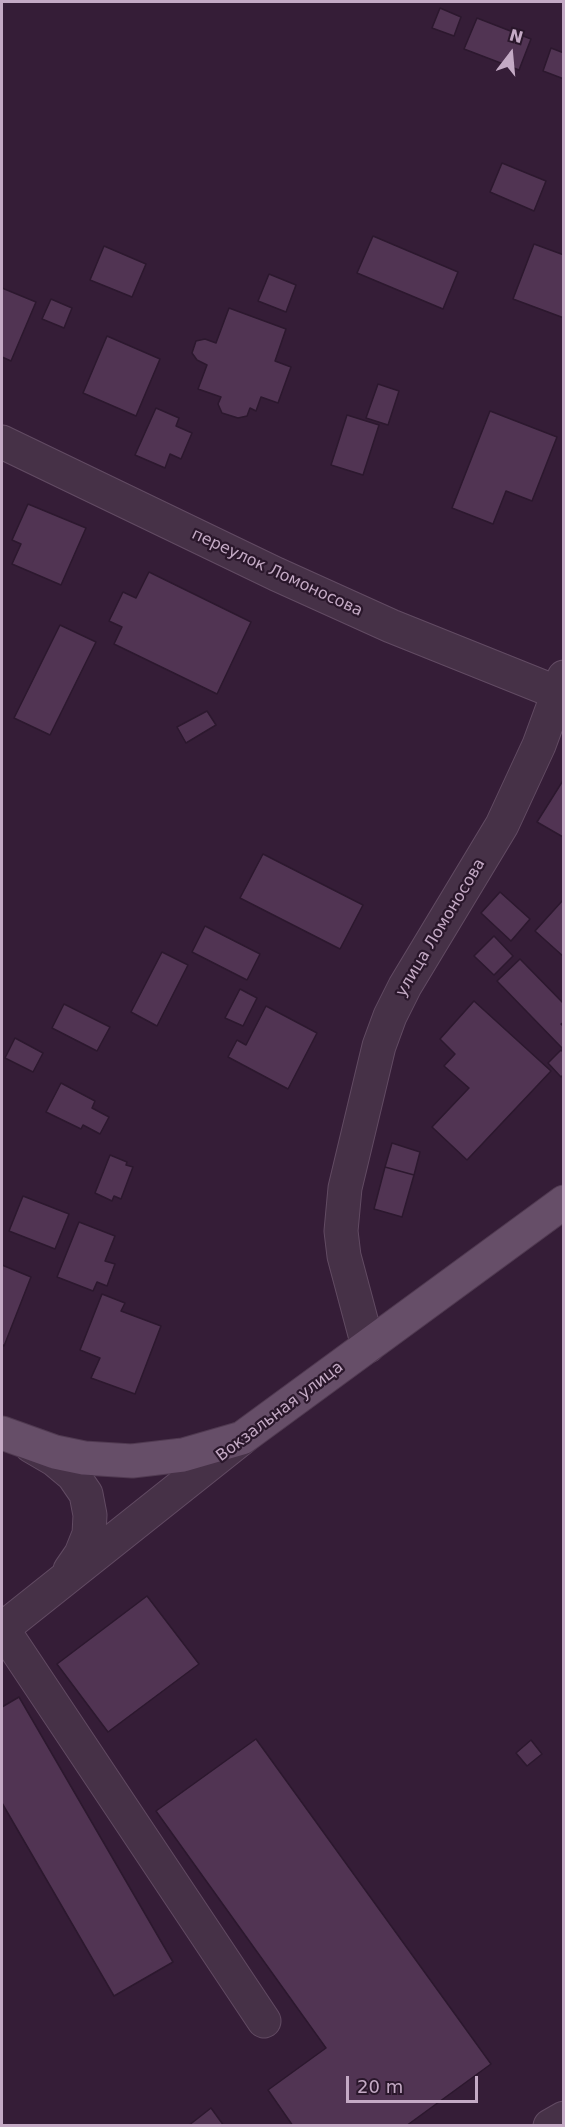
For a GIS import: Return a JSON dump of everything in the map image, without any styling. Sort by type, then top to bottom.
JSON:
[{"type":"main road","name":"Вокзальная улица","points":[[242,1438],[564,1202]]},
{"type":"main road","points":[[13,1438],[84,1458],[132,1461],[183,1455],[242,1438]]},
{"type":"street","name":"переулок Ломоносова","points":[[2,442],[276,574],[391,626],[561,685]]},
{"type":"street","name":"улица Ломоносова","points":[[368,1346],[344,1256],[341,1231],[345,1188],[379,1046],[390,1016],[405,986],[502,825],[522,784],[561,685]]},
{"type":"street","points":[[13,1438],[55,1460],[73,1475],[86,1494],[90,1515],[89,1534],[81,1554],[66,1577]]},
{"type":"street","name":"Вокзальная улица","points":[[2,1628],[242,1438]]},
{"type":"street","points":[[2,1628],[264,2021]]},
{"type":"street","points":[[550,2126],[564,2118]]},
{"type":"building","points":[[440,8],[461,17],[454,36],[432,28]]},
{"type":"building","points":[[477,18],[531,39],[519,70],[464,49]]},
{"type":"building","points":[[551,48],[564,53],[564,79],[543,71]]},
{"type":"building","points":[[502,163],[546,181],[534,211],[490,192]]},
{"type":"building","points":[[373,236],[458,272],[443,309],[357,273]]},
{"type":"building","points":[[534,244],[564,255],[564,318],[513,299]]},
{"type":"building","points":[[104,246],[146,264],[132,297],[90,280]]},
{"type":"building","points":[[269,274],[296,285],[286,312],[258,301]]},
{"type":"building","points":[[2,288],[36,302],[11,361],[2,357]]},
{"type":"building","points":[[51,299],[72,308],[64,328],[42,319]]},
{"type":"building","points":[[229,308],[286,329],[275,361],[291,367],[278,403],[261,397],[256,411],[250,408],[247,416],[238,418],[222,413],[218,404],[221,397],[198,389],[207,365],[197,360],[192,353],[196,341],[205,339],[216,343]]},
{"type":"building","points":[[107,336],[160,359],[136,416],[83,393]]},
{"type":"building","points":[[378,384],[399,391],[388,425],[366,418]]},
{"type":"building","points":[[156,408],[179,418],[176,426],[192,433],[181,459],[170,454],[165,468],[135,455]]},
{"type":"building","points":[[490,411],[557,437],[532,501],[506,491],[493,524],[452,508]]},
{"type":"building","points":[[347,415],[379,425],[363,475],[331,465]]},
{"type":"building","points":[[28,504],[86,528],[61,585],[12,564],[21,544],[12,540]]},
{"type":"building","points":[[149,572],[251,622],[217,694],[114,644],[122,627],[109,621],[123,592],[136,598]]},
{"type":"building","points":[[60,625],[96,642],[50,735],[14,718]]},
{"type":"building","points":[[207,711],[216,725],[186,743],[177,727]]},
{"type":"building","points":[[564,779],[564,835],[563,837],[537,822]]},
{"type":"building","points":[[263,854],[363,905],[340,949],[240,898]]},
{"type":"building","points":[[500,892],[530,919],[511,941],[481,913]]},
{"type":"building","points":[[564,901],[564,957],[535,931]]},
{"type":"building","points":[[205,926],[260,954],[247,980],[192,952]]},
{"type":"building","points":[[494,936],[513,956],[494,975],[474,956]]},
{"type":"building","points":[[162,952],[188,965],[157,1026],[131,1012]]},
{"type":"building","points":[[520,959],[564,1004],[564,1022],[561,1024],[564,1027],[563,1049],[497,981]]},
{"type":"building","points":[[240,989],[257,998],[243,1026],[225,1018]]},
{"type":"building","points":[[474,1001],[551,1071],[467,1160],[432,1127],[469,1088],[444,1066],[455,1054],[440,1039]]},
{"type":"building","points":[[64,1004],[110,1027],[97,1051],[52,1028]]},
{"type":"building","points":[[266,1006],[317,1033],[288,1089],[228,1057],[237,1040],[246,1045]]},
{"type":"building","points":[[15,1038],[43,1053],[33,1072],[5,1058]]},
{"type":"building","points":[[561,1050],[564,1053],[564,1074],[561,1077],[548,1063]]},
{"type":"building","points":[[61,1083],[95,1101],[92,1108],[109,1117],[100,1134],[83,1125],[81,1129],[46,1112]]},
{"type":"building","points":[[392,1143],[420,1152],[414,1175],[385,1167]]},
{"type":"building","points":[[110,1155],[133,1167],[121,1199],[114,1196],[112,1201],[95,1193]]},
{"type":"building","points":[[385,1167],[414,1175],[402,1217],[374,1209]]},
{"type":"building","points":[[23,1196],[69,1214],[55,1249],[9,1231]]},
{"type":"building","points":[[79,1222],[115,1236],[105,1261],[115,1264],[107,1286],[97,1282],[93,1291],[57,1277]]},
{"type":"building","points":[[2,1265],[31,1277],[4,1346],[2,1344]]},
{"type":"building","points":[[102,1294],[125,1303],[121,1311],[161,1326],[135,1394],[91,1378],[100,1358],[80,1350]]},
{"type":"building","points":[[147,1596],[199,1664],[108,1732],[57,1664]]},
{"type":"building","points":[[19,1697],[173,1962],[114,1996],[2,1803],[2,1707]]},
{"type":"building","points":[[256,1739],[491,2064],[406,2126],[293,2126],[268,2090],[326,2048],[156,1811]]},
{"type":"building","points":[[531,1740],[542,1754],[527,1766],[516,1753]]},
{"type":"building","points":[[211,2108],[224,2126],[188,2126]]}]
